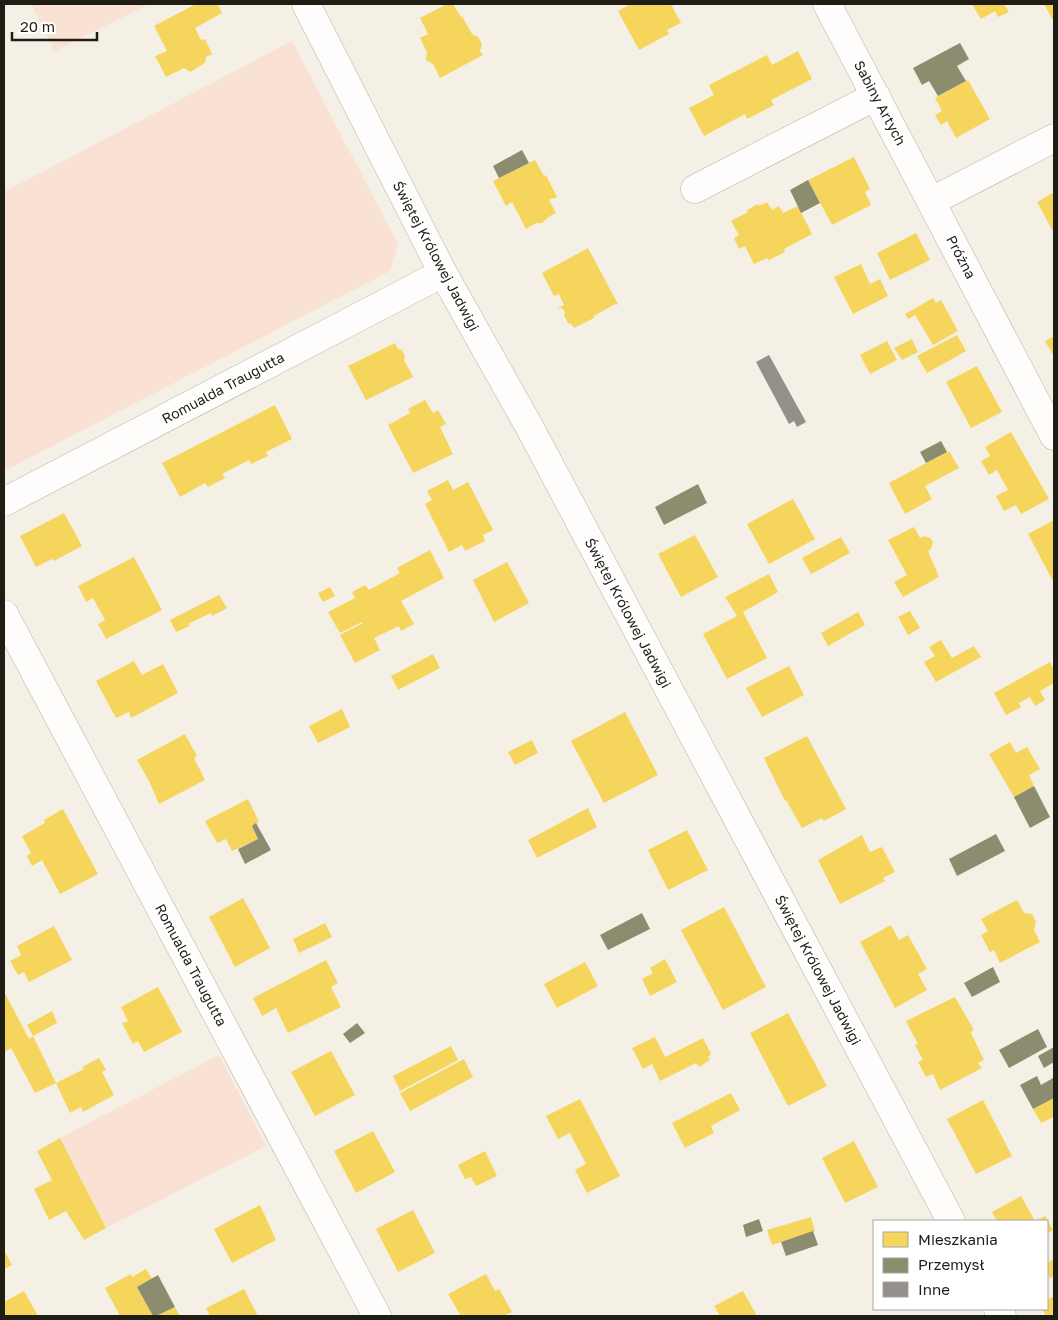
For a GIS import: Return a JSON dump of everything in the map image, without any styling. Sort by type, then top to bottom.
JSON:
[{"type":"street","name":"Świętej Królowej Jadwigi","points":[[306,4],[443,273],[535,437],[950,1220]]},
{"type":"street","name":"Sabiny Artych","points":[[828,4],[932,201]]},
{"type":"street","points":[[695,188],[876,96]]},
{"type":"street","points":[[932,201],[1054,138]]},
{"type":"street","name":"Próżna","points":[[932,201],[1054,436]]},
{"type":"street","name":"Romualda Traugutta","points":[[4,502],[443,273]]},
{"type":"street","name":"Romualda Traugutta","points":[[4,614],[377,1316]]},
{"type":"shaded area","points":[[31,4],[149,4],[55,51]]},
{"type":"shaded area","points":[[292,41],[398,244],[390,271],[4,471],[4,192]]},
{"type":"shaded area","points":[[219,1055],[266,1146],[106,1228],[60,1138]]},
{"type":"building: Mieszkania","points":[[196,4],[218,4],[222,13],[195,28],[201,40],[205,39],[212,54],[206,57],[205,63],[190,72],[184,68],[166,77],[155,56],[167,51],[154,26]]},
{"type":"building: Mieszkania","points":[[447,4],[453,4],[472,34],[478,37],[482,44],[480,51],[483,55],[440,78],[433,64],[426,60],[427,52],[420,38],[428,34],[420,18]]},
{"type":"building: Mieszkania","points":[[631,4],[671,4],[681,23],[667,30],[669,34],[639,50],[618,11]]},
{"type":"building: Mieszkania","points":[[972,4],[1004,4],[1009,12],[998,17],[995,11],[981,19]]},
{"type":"building: Mieszkania","points":[[1044,4],[1054,4],[1054,22]]},
{"type":"building: Mieszkania","points":[[798,51],[812,79],[771,100],[774,105],[747,119],[745,114],[704,136],[689,108],[714,95],[709,85],[767,55],[772,65]]},
{"type":"building: Mieszkania","points":[[968,80],[990,119],[956,138],[947,121],[941,125],[935,115],[942,111],[935,98]]},
{"type":"building: Mieszkania","points":[[854,157],[870,189],[865,192],[871,205],[832,225],[808,180]]},
{"type":"building: Mieszkania","points":[[535,160],[544,176],[546,175],[557,197],[549,200],[556,213],[542,223],[536,223],[526,229],[512,202],[506,206],[493,181]]},
{"type":"building: Mieszkania","points":[[1054,192],[1054,233],[1037,202]]},
{"type":"building: Mieszkania","points":[[767,202],[772,210],[779,206],[783,213],[798,206],[812,234],[784,249],[785,252],[769,260],[767,258],[754,264],[745,246],[739,249],[734,238],[739,235],[731,221],[758,204],[759,206]]},
{"type":"building: Mieszkania","points":[[916,233],[930,260],[890,280],[877,253]]},
{"type":"building: Mieszkania","points":[[588,248],[618,304],[574,328],[568,323],[562,308],[557,309],[564,305],[559,294],[554,296],[542,273]]},
{"type":"building: Mieszkania","points":[[861,264],[870,284],[880,279],[888,296],[853,314],[834,277]]},
{"type":"building: Mieszkania","points":[[933,298],[936,303],[941,300],[958,331],[933,345],[915,315],[908,319],[905,314]]},
{"type":"building: Mieszkania","points":[[957,335],[966,351],[927,373],[917,356]]},
{"type":"building: Mieszkania","points":[[1054,336],[1054,354],[1053,355],[1045,341]]},
{"type":"building: Mieszkania","points":[[912,339],[918,352],[902,360],[894,348]]},
{"type":"building: Mieszkania","points":[[887,341],[897,360],[870,374],[860,355]]},
{"type":"building: Mieszkania","points":[[395,343],[398,349],[402,350],[405,357],[404,360],[413,377],[366,400],[348,366]]},
{"type":"building: Mieszkania","points":[[977,366],[1002,412],[971,428],[946,382]]},
{"type":"building: Mieszkania","points":[[425,400],[433,413],[438,410],[446,424],[440,427],[453,454],[413,473],[388,425],[410,413],[408,409]]},
{"type":"building: Mieszkania","points":[[275,405],[292,439],[266,452],[268,456],[251,464],[249,460],[222,474],[225,478],[208,487],[205,483],[180,497],[162,463]]},
{"type":"building: Mieszkania","points":[[1011,432],[1049,499],[1021,514],[1016,505],[1004,511],[996,496],[1008,490],[997,470],[989,475],[981,461],[990,456],[985,447]]},
{"type":"building: Mieszkania","points":[[949,451],[959,468],[925,486],[932,499],[905,514],[889,483]]},
{"type":"building: Mieszkania","points":[[448,480],[453,490],[468,482],[493,530],[483,535],[485,541],[465,551],[462,545],[449,552],[425,504],[432,500],[427,491]]},
{"type":"building: Mieszkania","points":[[793,499],[815,539],[769,564],[747,524]]},
{"type":"building: Mieszkania","points":[[64,513],[82,546],[54,561],[52,559],[36,567],[20,536]]},
{"type":"building: Mieszkania","points":[[1054,520],[1054,583],[1028,534]]},
{"type":"building: Mieszkania","points":[[914,527],[920,538],[924,536],[930,538],[933,542],[931,549],[928,551],[939,577],[903,597],[894,582],[907,575],[888,540]]},
{"type":"building: Mieszkania","points":[[695,535],[718,577],[681,597],[658,554]]},
{"type":"building: Mieszkania","points":[[841,537],[850,553],[811,574],[802,558]]},
{"type":"building: Mieszkania","points":[[430,550],[444,578],[401,601],[414,624],[401,631],[399,626],[374,638],[380,650],[355,663],[340,635],[363,623],[340,633],[328,612],[355,598],[352,592],[365,585],[369,590],[400,573],[397,568]]},
{"type":"building: Mieszkania","points":[[134,557],[162,610],[106,639],[98,624],[105,620],[93,598],[86,602],[78,586]]},
{"type":"building: Mieszkania","points":[[507,562],[529,603],[494,622],[473,580]]},
{"type":"building: Mieszkania","points":[[769,574],[778,592],[743,612],[767,658],[727,679],[703,634],[737,616],[725,597]]},
{"type":"building: Mieszkania","points":[[330,587],[335,596],[323,602],[318,593]]},
{"type":"building: Mieszkania","points":[[219,595],[227,608],[212,616],[211,613],[176,632],[170,620]]},
{"type":"building: Mieszkania","points":[[910,611],[920,628],[908,635],[898,617]]},
{"type":"building: Mieszkania","points":[[858,612],[865,625],[828,646],[821,633]]},
{"type":"building: Mieszkania","points":[[941,640],[952,658],[974,646],[981,657],[936,682],[924,662],[935,656],[929,647]]},
{"type":"building: Mieszkania","points":[[433,654],[440,668],[398,690],[391,676]]},
{"type":"building: Mieszkania","points":[[134,661],[142,675],[163,664],[178,693],[131,718],[129,712],[116,718],[96,681]]},
{"type":"building: Mieszkania","points":[[1050,662],[1054,670],[1054,683],[1040,691],[1045,700],[1035,706],[1030,697],[1019,703],[1021,707],[1006,715],[994,693]]},
{"type":"building: Mieszkania","points":[[789,666],[804,695],[762,717],[746,688]]},
{"type":"building: Mieszkania","points":[[342,709],[350,727],[318,743],[309,726]]},
{"type":"building: Mieszkania","points":[[625,712],[658,775],[604,803],[571,741]]},
{"type":"building: Mieszkania","points":[[185,734],[197,756],[194,758],[205,780],[159,804],[137,760]]},
{"type":"building: Mieszkania","points":[[807,736],[846,809],[824,821],[822,818],[802,828],[785,801],[764,758]]},
{"type":"building: Mieszkania","points":[[532,740],[538,753],[515,765],[508,752]]},
{"type":"building: Mieszkania","points":[[1010,742],[1016,753],[1027,747],[1040,769],[1029,775],[1034,786],[1014,797],[989,754]]},
{"type":"building: Mieszkania","points":[[248,799],[259,822],[252,826],[258,839],[232,851],[226,839],[217,843],[205,821]]},
{"type":"building: Mieszkania","points":[[588,808],[597,827],[537,858],[528,840]]},
{"type":"building: Mieszkania","points":[[63,809],[98,874],[60,894],[42,860],[32,866],[27,856],[31,853],[22,836],[45,823],[44,820]]},
{"type":"building: Mieszkania","points":[[687,830],[708,870],[668,890],[648,850]]},
{"type":"building: Mieszkania","points":[[862,835],[870,852],[882,847],[895,872],[883,878],[885,881],[840,904],[818,860]]},
{"type":"building: Mieszkania","points":[[243,898],[270,948],[235,967],[209,917]]},
{"type":"building: Mieszkania","points":[[1017,900],[1024,913],[1032,914],[1036,922],[1034,930],[1040,942],[1000,963],[994,950],[990,952],[981,935],[988,931],[981,919]]},
{"type":"building: Mieszkania","points":[[724,907],[766,987],[723,1010],[681,930]]},
{"type":"building: Mieszkania","points":[[325,923],[332,937],[299,953],[293,939]]},
{"type":"building: Mieszkania","points":[[891,925],[899,940],[908,935],[927,969],[918,974],[927,990],[895,1008],[860,942]]},
{"type":"building: Mieszkania","points":[[54,926],[72,960],[29,982],[24,972],[18,975],[10,961],[21,955],[17,946]]},
{"type":"building: Mieszkania","points":[[665,959],[677,982],[650,996],[642,979],[653,973],[650,968]]},
{"type":"building: Mieszkania","points":[[326,960],[338,983],[331,987],[341,1007],[288,1033],[276,1008],[262,1016],[253,998]]},
{"type":"building: Mieszkania","points":[[585,962],[598,986],[557,1008],[544,984]]},
{"type":"building: Mieszkania","points":[[158,987],[182,1032],[144,1052],[138,1041],[133,1044],[122,1023],[128,1021],[121,1007]]},
{"type":"building: Mieszkania","points":[[6,995],[29,1039],[33,1036],[56,1083],[35,1093],[11,1048],[4,1052],[4,996]]},
{"type":"building: Mieszkania","points":[[955,997],[974,1030],[971,1033],[984,1060],[978,1063],[982,1068],[940,1090],[933,1074],[926,1077],[918,1062],[923,1060],[915,1045],[918,1044],[906,1021]]},
{"type":"building: Mieszkania","points":[[52,1011],[57,1023],[33,1036],[27,1025]]},
{"type":"building: Mieszkania","points":[[788,1013],[827,1086],[788,1106],[750,1033]]},
{"type":"building: Mieszkania","points":[[655,1037],[665,1057],[703,1038],[711,1054],[708,1057],[710,1060],[699,1067],[696,1063],[660,1081],[652,1064],[643,1069],[632,1048]]},
{"type":"building: Mieszkania","points":[[451,1046],[458,1060],[400,1091],[393,1076]]},
{"type":"building: Mieszkania","points":[[331,1051],[355,1095],[315,1116],[291,1072]]},
{"type":"building: Mieszkania","points":[[99,1058],[106,1070],[102,1072],[114,1095],[83,1112],[81,1107],[70,1113],[56,1083],[84,1069],[82,1067]]},
{"type":"building: Mieszkania","points":[[464,1059],[473,1077],[410,1111],[400,1093]]},
{"type":"building: Mieszkania","points":[[731,1093],[740,1110],[711,1126],[714,1133],[685,1148],[672,1123]]},
{"type":"building: Mieszkania","points":[[1054,1098],[1054,1117],[1041,1123],[1033,1109]]},
{"type":"building: Mieszkania","points":[[580,1099],[620,1176],[587,1193],[575,1170],[586,1164],[570,1133],[558,1139],[546,1116]]},
{"type":"building: Mieszkania","points":[[983,1100],[1012,1156],[976,1174],[947,1119]]},
{"type":"building: Mieszkania","points":[[373,1131],[395,1172],[356,1193],[334,1151]]},
{"type":"building: Mieszkania","points":[[60,1138],[106,1228],[84,1240],[66,1211],[49,1220],[34,1189],[52,1180],[37,1151]]},
{"type":"building: Mieszkania","points":[[854,1141],[878,1187],[845,1203],[822,1158]]},
{"type":"building: Mieszkania","points":[[485,1151],[497,1176],[476,1186],[471,1177],[465,1179],[458,1165]]},
{"type":"building: Mieszkania","points":[[1021,1196],[1034,1220],[996,1220],[992,1212]]},
{"type":"building: Mieszkania","points":[[260,1205],[276,1240],[232,1263],[214,1229]]},
{"type":"building: Mieszkania","points":[[413,1210],[435,1253],[398,1272],[376,1229]]},
{"type":"building: Mieszkania","points":[[1045,1216],[1047,1220],[1037,1220]]},
{"type":"building: Mieszkania","points":[[811,1217],[815,1231],[772,1245],[767,1230]]},
{"type":"building: Mieszkania","points":[[1048,1221],[1053,1230],[1048,1233]]},
{"type":"building: Mieszkania","points":[[4,1250],[12,1265],[4,1269]]},
{"type":"building: Mieszkania","points":[[1054,1259],[1054,1276],[1050,1278],[1048,1274],[1048,1262]]},
{"type":"building: Mieszkania","points":[[146,1269],[152,1279],[137,1287],[153,1316],[120,1316],[105,1288],[131,1274],[132,1277]]},
{"type":"building: Mieszkania","points":[[486,1274],[495,1291],[499,1289],[512,1312],[503,1316],[461,1316],[448,1294]]},
{"type":"building: Mieszkania","points":[[244,1289],[258,1316],[210,1316],[206,1308]]},
{"type":"building: Mieszkania","points":[[24,1291],[38,1316],[4,1316],[4,1302]]},
{"type":"building: Mieszkania","points":[[743,1291],[757,1316],[720,1316],[714,1306]]},
{"type":"building: Mieszkania","points":[[1054,1296],[1054,1316],[1046,1316],[1043,1310],[1048,1310],[1048,1299]]},
{"type":"building: Mieszkania","points":[[175,1307],[180,1316],[156,1316]]},
{"type":"building: Przemysł","points":[[960,43],[969,59],[957,66],[966,81],[938,96],[929,81],[922,85],[913,68]]},
{"type":"building: Przemysł","points":[[522,150],[529,163],[499,178],[493,166]]},
{"type":"building: Przemysł","points":[[808,180],[820,203],[801,213],[790,190]]},
{"type":"building: Przemysł","points":[[941,441],[947,452],[926,463],[920,452]]},
{"type":"building: Przemysł","points":[[698,484],[707,503],[664,525],[655,507]]},
{"type":"building: Przemysł","points":[[1034,786],[1050,817],[1030,828],[1014,797]]},
{"type":"building: Przemysł","points":[[256,823],[271,850],[245,864],[238,849],[258,839],[252,826]]},
{"type":"building: Przemysł","points":[[996,834],[1005,851],[957,876],[949,859]]},
{"type":"building: Przemysł","points":[[642,913],[650,929],[608,950],[600,935]]},
{"type":"building: Przemysł","points":[[993,967],[1000,982],[972,997],[964,983]]},
{"type":"building: Przemysł","points":[[357,1023],[365,1033],[350,1043],[343,1034]]},
{"type":"building: Przemysł","points":[[1038,1029],[1047,1047],[1009,1068],[999,1050]]},
{"type":"building: Przemysł","points":[[1054,1047],[1054,1062],[1044,1068],[1038,1056]]},
{"type":"building: Przemysł","points":[[1037,1076],[1041,1085],[1053,1078],[1054,1098],[1033,1109],[1020,1085]]},
{"type":"building: Przemysł","points":[[759,1219],[763,1231],[746,1237],[743,1225]]},
{"type":"building: Przemysł","points":[[813,1231],[818,1245],[786,1256],[781,1242]]},
{"type":"building: Przemysł","points":[[158,1275],[175,1307],[153,1316],[137,1287]]},
{"type":"building: Inne","points":[[769,355],[806,422],[797,427],[794,421],[789,424],[756,362]]}]
